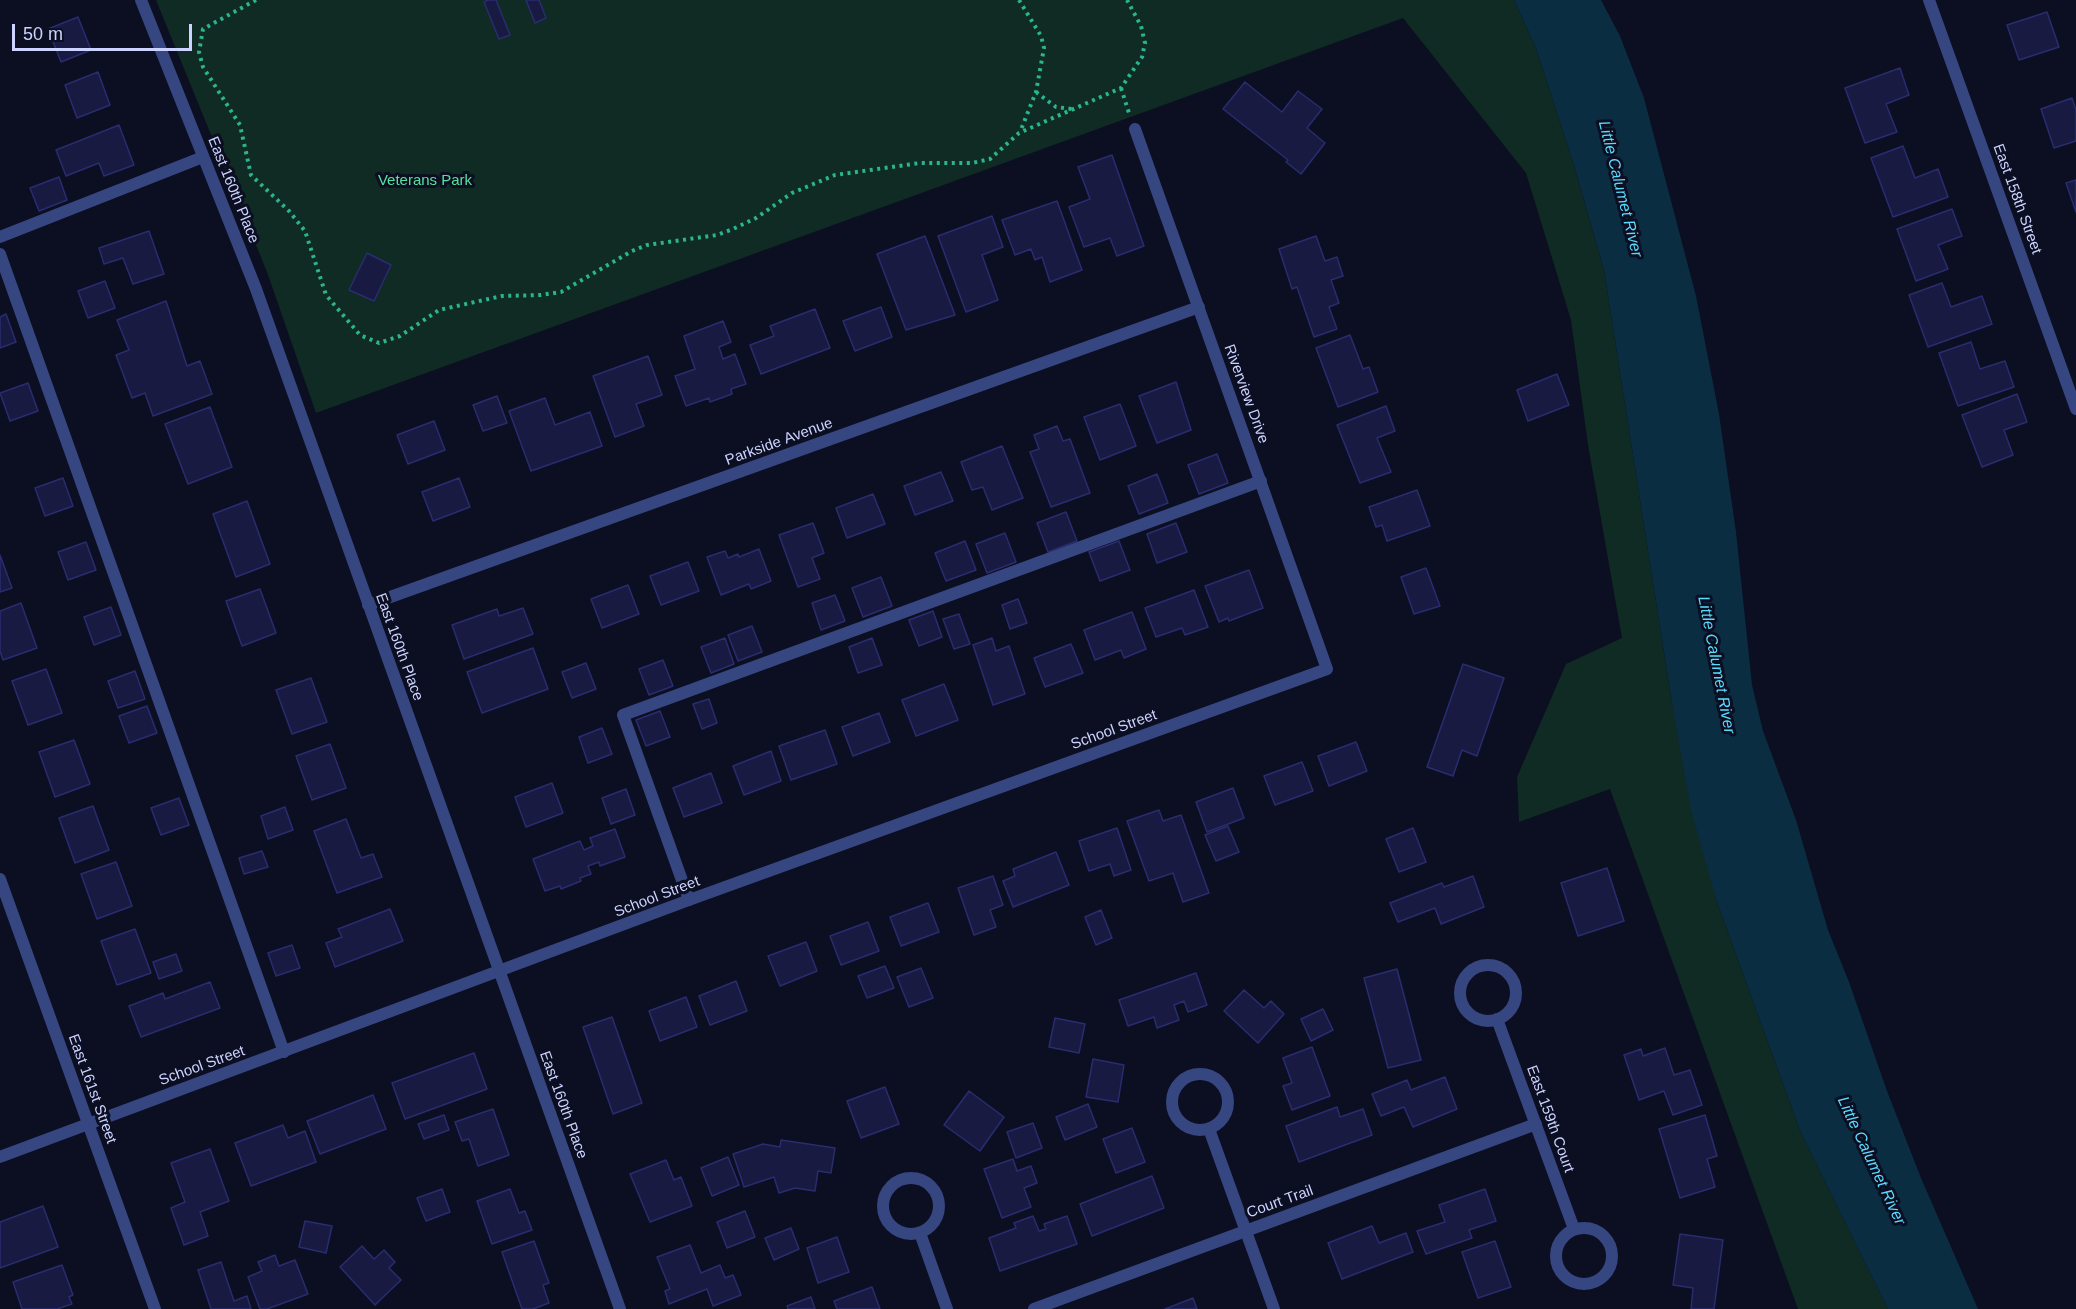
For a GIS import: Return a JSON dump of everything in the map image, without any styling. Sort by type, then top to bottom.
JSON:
[{"type":"street","name":"East 160th Place","points":[[141,0],[260,300],[620,1309]]},
{"type":"street","name":"East 158th Street","points":[[1929,0],[2076,409]]},
{"type":"street","name":"Riverview Drive","points":[[1135,129],[1327,669]]},
{"type":"street","points":[[0,237],[203,157]]},
{"type":"street","points":[[0,254],[284,1052]]},
{"type":"street","name":"Parkside Avenue","points":[[368,605],[1199,307]]},
{"type":"street","points":[[689,900],[622,715],[1261,481]]},
{"type":"street","name":"School Street","points":[[0,1157],[689,900],[1327,669]]},
{"type":"street","name":"East 161st Street","points":[[0,879],[154,1309]]},
{"type":"street","points":[[1496,966],[1507,972],[1514,983],[1514,1004],[1508,1013],[1497,1019],[1476,1019],[1462,1005],[1461,983],[1466,974],[1475,968],[1496,966]]},
{"type":"street","name":"East 159th Court","points":[[1497,1019],[1574,1229]]},
{"type":"street","points":[[1208,1075],[1219,1081],[1226,1092],[1226,1113],[1220,1122],[1209,1129],[1188,1128],[1174,1114],[1171,1103],[1173,1093],[1178,1083],[1187,1077],[1208,1075]]},
{"type":"street","name":"Court Trail","points":[[1034,1309],[1536,1124]]},
{"type":"street","points":[[1209,1129],[1274,1309]]},
{"type":"street","points":[[919,1179],[930,1185],[937,1196],[938,1217],[931,1227],[920,1233],[909,1235],[899,1232],[885,1219],[882,1208],[884,1197],[898,1180],[919,1179]]},
{"type":"street","points":[[1574,1229],[1592,1229],[1602,1235],[1610,1245],[1610,1266],[1603,1276],[1593,1282],[1572,1281],[1558,1268],[1557,1246],[1562,1238],[1574,1229]]},
{"type":"street","points":[[920,1233],[947,1309]]},
{"type":"path","points":[[256,0],[209,23],[203,29],[199,52],[203,67],[240,125],[245,139],[247,167],[251,175],[289,211],[304,231],[326,295],[360,335],[379,343],[400,336],[439,310],[502,296],[561,292],[639,248],[717,235],[756,218],[792,193],[835,175],[920,164],[972,163],[990,159],[1019,134],[1121,88],[1142,57],[1145,43],[1135,11],[1127,0]]},
{"type":"path","points":[[1019,0],[1041,36],[1044,48],[1036,92],[1019,134]]},
{"type":"path","points":[[1121,88],[1135,129]]},
{"type":"path","points":[[1036,92],[1056,107],[1073,109]]},
{"type":"green space","name":"Veterans Park","points":[[156,0],[1514,0],[1536,48],[1574,165],[1604,270],[1671,697],[1717,902],[1801,1133],[1888,1309],[1798,1309],[1610,789],[1519,822],[1517,777],[1566,664],[1622,638],[1588,445],[1571,320],[1526,173],[1403,18],[316,413],[267,272]]},
{"type":"water","name":"Little Calumet River","points":[[1514,0],[1601,0],[1620,36],[1644,98],[1696,296],[1719,414],[1736,532],[1752,685],[1763,731],[1796,820],[1828,930],[1849,982],[1887,1091],[1921,1178],[1978,1309],[1888,1309],[1801,1133],[1717,902],[1691,810],[1604,270],[1574,165],[1536,48]]},
{"type":"building","points":[[496,0],[510,35],[499,39],[484,2]]},
{"type":"building","points":[[526,0],[539,0],[546,18],[535,23]]},
{"type":"building","points":[[2047,12],[2059,47],[2019,60],[2007,25]]},
{"type":"building","points":[[78,17],[91,50],[61,62],[48,29]]},
{"type":"building","points":[[1900,68],[1909,95],[1886,104],[1897,132],[1865,143],[1845,88]]},
{"type":"building","points":[[98,72],[110,105],[77,118],[65,85]]},
{"type":"building","points":[[1245,82],[1282,112],[1298,91],[1322,109],[1307,128],[1325,143],[1301,174],[1286,162],[1288,160],[1223,109]]},
{"type":"building","points":[[2072,98],[2076,110],[2076,141],[2054,148],[2041,109]]},
{"type":"building","points":[[119,125],[134,165],[104,176],[99,163],[66,176],[56,150]]},
{"type":"building","points":[[1903,146],[1915,178],[1938,169],[1948,197],[1893,217],[1871,158]]},
{"type":"building","points":[[1112,155],[1144,246],[1117,256],[1110,238],[1084,247],[1069,207],[1090,199],[1078,167]]},
{"type":"building","points":[[59,177],[67,200],[39,211],[30,188]]},
{"type":"building","points":[[2076,180],[2076,212],[2066,183]]},
{"type":"building","points":[[1057,201],[1082,270],[1050,282],[1042,257],[1035,260],[1031,249],[1015,255],[1002,220]]},
{"type":"building","points":[[1952,209],[1962,236],[1938,245],[1948,269],[1916,281],[1897,229]]},
{"type":"building","points":[[992,216],[1003,247],[982,255],[998,300],[966,312],[938,236]]},
{"type":"building","points":[[149,231],[164,274],[133,284],[123,258],[104,264],[99,248]]},
{"type":"building","points":[[925,236],[955,315],[906,330],[877,254]]},
{"type":"building","points":[[1316,236],[1325,261],[1337,257],[1343,276],[1331,280],[1339,303],[1329,307],[1337,329],[1314,337],[1297,287],[1292,289],[1279,249]]},
{"type":"building","points":[[367,253],[391,265],[374,301],[349,290]]},
{"type":"building","points":[[105,281],[115,308],[88,318],[78,291]]},
{"type":"building","points":[[1942,283],[1951,307],[1982,296],[1992,324],[1928,347],[1909,295]]},
{"type":"building","points":[[166,301],[187,366],[200,361],[212,394],[153,416],[145,393],[132,398],[116,355],[129,350],[117,320]]},
{"type":"building","points":[[881,307],[892,337],[855,351],[843,321]]},
{"type":"building","points":[[815,309],[830,348],[761,374],[750,345],[774,336],[770,326]]},
{"type":"building","points":[[6,314],[16,342],[0,348],[0,317]]},
{"type":"building","points":[[723,321],[731,342],[719,347],[723,359],[735,354],[746,384],[731,389],[732,394],[710,402],[709,398],[686,406],[675,376],[695,369],[684,336]]},
{"type":"building","points":[[1350,335],[1363,369],[1369,367],[1378,392],[1338,407],[1316,348]]},
{"type":"building","points":[[1971,342],[1980,369],[2005,361],[2014,387],[1958,406],[1939,353]]},
{"type":"building","points":[[648,356],[662,395],[636,404],[644,426],[615,437],[593,376]]},
{"type":"building","points":[[1557,374],[1569,405],[1528,421],[1517,390]]},
{"type":"building","points":[[1176,382],[1191,430],[1157,443],[1139,396]]},
{"type":"building","points":[[28,383],[38,411],[10,421],[0,393]]},
{"type":"building","points":[[2017,394],[2027,422],[2004,430],[2013,455],[1982,467],[1962,415]]},
{"type":"building","points":[[497,396],[507,423],[483,431],[473,405]]},
{"type":"building","points":[[545,398],[555,425],[590,412],[602,446],[531,471],[509,411]]},
{"type":"building","points":[[1120,404],[1136,446],[1100,460],[1084,417]]},
{"type":"building","points":[[1386,406],[1395,431],[1377,438],[1391,472],[1360,483],[1337,425]]},
{"type":"building","points":[[210,407],[232,467],[188,484],[165,424]]},
{"type":"building","points":[[434,421],[445,450],[408,464],[397,435]]},
{"type":"building","points":[[1057,426],[1063,441],[1070,439],[1090,493],[1051,507],[1030,452],[1039,449],[1034,435]]},
{"type":"building","points":[[1002,446],[1023,498],[992,510],[983,487],[972,490],[961,462]]},
{"type":"building","points":[[1217,454],[1228,483],[1199,494],[1188,465]]},
{"type":"building","points":[[941,472],[953,501],[915,515],[904,486]]},
{"type":"building","points":[[1157,474],[1168,503],[1139,514],[1128,486]]},
{"type":"building","points":[[63,478],[73,506],[45,516],[35,488]]},
{"type":"building","points":[[459,478],[470,507],[433,521],[422,492]]},
{"type":"building","points":[[1417,490],[1430,526],[1387,541],[1382,525],[1376,527],[1369,507]]},
{"type":"building","points":[[873,494],[885,524],[847,538],[836,508]]},
{"type":"building","points":[[247,501],[270,564],[236,577],[213,514]]},
{"type":"building","points":[[1066,512],[1077,541],[1048,552],[1037,523]]},
{"type":"building","points":[[813,523],[824,553],[812,558],[820,579],[798,587],[779,535]]},
{"type":"building","points":[[1176,523],[1187,552],[1157,563],[1147,534]]},
{"type":"building","points":[[1005,533],[1016,562],[987,573],[976,544]]},
{"type":"building","points":[[965,541],[976,570],[946,581],[935,553]]},
{"type":"building","points":[[1119,541],[1130,570],[1100,581],[1089,552]]},
{"type":"building","points":[[86,542],[96,570],[68,580],[58,552]]},
{"type":"building","points":[[759,549],[771,581],[751,589],[749,584],[721,595],[707,557],[725,551],[728,558],[738,554],[739,557]]},
{"type":"building","points":[[0,555],[12,588],[0,592]]},
{"type":"building","points":[[688,562],[699,591],[661,605],[650,576]]},
{"type":"building","points":[[1426,568],[1440,606],[1414,614],[1401,577]]},
{"type":"building","points":[[1249,570],[1263,608],[1229,621],[1228,618],[1219,622],[1205,586]]},
{"type":"building","points":[[881,577],[892,606],[863,617],[852,588]]},
{"type":"building","points":[[628,585],[639,614],[602,628],[591,599]]},
{"type":"building","points":[[260,589],[276,633],[242,646],[226,601]]},
{"type":"building","points":[[1194,590],[1208,627],[1185,635],[1182,628],[1156,637],[1145,608]]},
{"type":"building","points":[[835,595],[845,621],[821,630],[812,603]]},
{"type":"building","points":[[1018,599],[1027,623],[1010,629],[1002,605]]},
{"type":"building","points":[[21,603],[37,648],[3,660],[0,651],[0,611]]},
{"type":"building","points":[[111,607],[121,635],[94,645],[84,617]]},
{"type":"building","points":[[523,608],[533,634],[464,659],[452,625],[497,609],[499,616]]},
{"type":"building","points":[[933,611],[942,637],[919,646],[909,620]]},
{"type":"building","points":[[1132,612],[1146,649],[1124,658],[1121,650],[1095,660],[1084,630]]},
{"type":"building","points":[[959,614],[970,644],[954,649],[943,619]]},
{"type":"building","points":[[752,626],[762,652],[738,661],[728,635]]},
{"type":"building","points":[[725,638],[734,664],[711,673],[701,647]]},
{"type":"building","points":[[872,638],[882,665],[858,673],[849,647]]},
{"type":"building","points":[[992,638],[996,651],[1009,646],[1025,694],[993,705],[973,645]]},
{"type":"building","points":[[1071,644],[1083,673],[1045,687],[1034,658]]},
{"type":"building","points":[[533,648],[548,689],[482,713],[467,672]]},
{"type":"building","points":[[663,660],[673,686],[649,695],[639,669]]},
{"type":"building","points":[[586,663],[596,689],[572,698],[562,672]]},
{"type":"building","points":[[1463,664],[1504,678],[1477,756],[1462,750],[1453,776],[1427,767]]},
{"type":"building","points":[[46,669],[62,713],[28,725],[12,681]]},
{"type":"building","points":[[135,671],[145,699],[118,708],[108,681]]},
{"type":"building","points":[[311,678],[327,722],[292,734],[276,690]]},
{"type":"building","points":[[944,684],[958,720],[916,736],[902,700]]},
{"type":"building","points":[[709,699],[717,723],[702,729],[693,704]]},
{"type":"building","points":[[147,706],[157,733],[129,743],[119,716]]},
{"type":"building","points":[[660,711],[670,737],[646,746],[636,720]]},
{"type":"building","points":[[879,713],[890,742],[853,756],[842,727]]},
{"type":"building","points":[[602,728],[612,754],[588,763],[579,737]]},
{"type":"building","points":[[825,730],[837,764],[791,780],[779,746]]},
{"type":"building","points":[[74,740],[90,784],[55,797],[39,752]]},
{"type":"building","points":[[1356,742],[1367,771],[1329,786],[1318,756]]},
{"type":"building","points":[[330,744],[346,788],[312,800],[296,756]]},
{"type":"building","points":[[771,751],[781,781],[744,795],[733,766]]},
{"type":"building","points":[[1302,762],[1313,791],[1275,805],[1264,776]]},
{"type":"building","points":[[711,773],[722,803],[684,817],[673,788]]},
{"type":"building","points":[[552,783],[563,813],[526,827],[515,797]]},
{"type":"building","points":[[1233,788],[1244,818],[1207,832],[1196,802]]},
{"type":"building","points":[[626,789],[635,815],[611,824],[602,798]]},
{"type":"building","points":[[179,798],[189,825],[161,835],[151,808]]},
{"type":"building","points":[[93,806],[109,850],[75,863],[59,818]]},
{"type":"building","points":[[285,807],[293,830],[268,839],[261,816]]},
{"type":"building","points":[[1159,810],[1163,821],[1181,815],[1209,893],[1183,902],[1173,873],[1149,881],[1127,821]]},
{"type":"building","points":[[346,819],[361,858],[373,854],[382,877],[337,893],[314,831]]},
{"type":"building","points":[[1228,826],[1239,852],[1216,861],[1205,835]]},
{"type":"building","points":[[1117,828],[1131,870],[1114,876],[1110,864],[1089,871],[1079,841]]},
{"type":"building","points":[[1413,828],[1426,862],[1399,872],[1386,839]]},
{"type":"building","points":[[615,829],[625,857],[600,866],[599,862],[588,866],[591,874],[580,878],[581,881],[561,889],[560,886],[545,891],[533,859],[580,841],[584,850],[593,846],[590,838]]},
{"type":"building","points":[[262,851],[268,867],[244,874],[239,858]]},
{"type":"building","points":[[1056,852],[1069,885],[1013,907],[1003,881],[1015,876],[1013,869]]},
{"type":"building","points":[[116,862],[132,906],[97,919],[81,874]]},
{"type":"building","points":[[1607,868],[1624,921],[1578,936],[1561,883]]},
{"type":"building","points":[[993,876],[1003,905],[990,910],[996,927],[974,935],[958,888]]},
{"type":"building","points":[[1473,876],[1484,907],[1441,924],[1435,908],[1398,922],[1390,903],[1442,883],[1444,887]]},
{"type":"building","points":[[928,903],[939,932],[901,946],[890,917]]},
{"type":"building","points":[[390,909],[403,941],[335,967],[326,943],[342,937],[338,929]]},
{"type":"building","points":[[1101,910],[1112,938],[1096,945],[1085,917]]},
{"type":"building","points":[[868,922],[879,951],[841,965],[830,936]]},
{"type":"building","points":[[135,929],[151,973],[117,985],[101,941]]},
{"type":"building","points":[[806,942],[817,971],[780,986],[768,956]]},
{"type":"building","points":[[292,945],[300,968],[276,976],[268,953]]},
{"type":"building","points":[[176,954],[182,971],[159,979],[153,962]]},
{"type":"building","points":[[885,966],[894,988],[867,998],[858,976]]},
{"type":"building","points":[[921,968],[933,998],[909,1007],[897,977]]},
{"type":"building","points":[[1397,969],[1421,1060],[1388,1068],[1364,978]]},
{"type":"building","points":[[1196,973],[1207,1005],[1188,1012],[1184,1001],[1174,1005],[1179,1020],[1157,1028],[1154,1017],[1128,1026],[1119,1000]]},
{"type":"building","points":[[736,981],[747,1011],[710,1025],[699,996]]},
{"type":"building","points":[[210,982],[220,1008],[141,1037],[129,1006],[163,993],[165,999]]},
{"type":"building","points":[[1244,990],[1264,1008],[1271,1001],[1284,1014],[1258,1043],[1224,1011]]},
{"type":"building","points":[[686,997],[697,1027],[660,1041],[649,1011]]},
{"type":"building","points":[[1323,1009],[1333,1030],[1311,1041],[1301,1019]]},
{"type":"building","points":[[612,1017],[642,1103],[613,1114],[583,1027]]},
{"type":"building","points":[[1055,1018],[1085,1024],[1079,1053],[1049,1047]]},
{"type":"building","points":[[1312,1047],[1330,1096],[1292,1110],[1283,1086],[1292,1083],[1283,1058]]},
{"type":"building","points":[[1665,1048],[1674,1075],[1690,1070],[1702,1105],[1673,1115],[1664,1091],[1639,1100],[1624,1055],[1641,1049],[1643,1056]]},
{"type":"building","points":[[474,1053],[487,1089],[405,1119],[392,1083]]},
{"type":"building","points":[[1093,1059],[1124,1065],[1118,1102],[1086,1097]]},
{"type":"building","points":[[1445,1077],[1457,1109],[1413,1127],[1404,1107],[1381,1116],[1372,1094],[1407,1080],[1411,1090]]},
{"type":"building","points":[[885,1087],[899,1124],[861,1138],[847,1101]]},
{"type":"building","points":[[969,1091],[1004,1117],[980,1151],[944,1125]]},
{"type":"building","points":[[373,1095],[386,1129],[320,1154],[307,1121]]},
{"type":"building","points":[[1088,1104],[1097,1127],[1065,1140],[1056,1117]]},
{"type":"building","points":[[1337,1107],[1340,1117],[1363,1109],[1372,1135],[1299,1162],[1286,1126]]},
{"type":"building","points":[[493,1109],[509,1155],[478,1166],[469,1139],[462,1141],[455,1122]]},
{"type":"building","points":[[444,1115],[449,1130],[424,1139],[418,1124]]},
{"type":"building","points":[[1705,1115],[1717,1156],[1707,1159],[1715,1187],[1680,1198],[1659,1129]]},
{"type":"building","points":[[1033,1123],[1042,1148],[1016,1158],[1007,1132]]},
{"type":"building","points":[[283,1125],[288,1138],[305,1131],[316,1162],[251,1186],[235,1143]]},
{"type":"building","points":[[1132,1128],[1145,1162],[1116,1173],[1103,1139]]},
{"type":"building","points":[[781,1140],[835,1148],[831,1173],[818,1171],[815,1191],[795,1188],[779,1193],[774,1177],[744,1187],[733,1154],[763,1144],[780,1147]]},
{"type":"building","points":[[210,1149],[229,1201],[200,1212],[208,1236],[184,1245],[171,1208],[185,1202],[171,1163]]},
{"type":"building","points":[[728,1157],[739,1185],[712,1196],[701,1168]]},
{"type":"building","points":[[1013,1159],[1017,1171],[1031,1166],[1037,1183],[1024,1188],[1031,1207],[1002,1218],[984,1169]]},
{"type":"building","points":[[666,1160],[674,1180],[681,1177],[692,1206],[650,1222],[630,1174]]},
{"type":"building","points":[[1152,1176],[1164,1208],[1092,1236],[1080,1204]]},
{"type":"building","points":[[442,1189],[450,1212],[426,1221],[417,1198]]},
{"type":"building","points":[[510,1189],[519,1213],[525,1211],[532,1230],[492,1244],[477,1201]]},
{"type":"building","points":[[1485,1189],[1496,1221],[1469,1230],[1472,1238],[1426,1254],[1417,1231],[1445,1222],[1439,1205]]},
{"type":"building","points":[[43,1206],[58,1247],[0,1268],[0,1222]]},
{"type":"building","points":[[745,1211],[755,1237],[727,1248],[717,1222]]},
{"type":"building","points":[[1033,1216],[1039,1231],[1046,1229],[1044,1224],[1067,1216],[1077,1244],[1000,1271],[989,1238],[1016,1228],[1014,1223]]},
{"type":"building","points":[[305,1221],[332,1226],[326,1253],[299,1247]]},
{"type":"building","points":[[1372,1226],[1379,1243],[1406,1233],[1413,1252],[1342,1279],[1328,1243]]},
{"type":"building","points":[[791,1228],[799,1249],[774,1260],[765,1238]]},
{"type":"building","points":[[1680,1234],[1723,1240],[1714,1309],[1691,1309],[1693,1288],[1673,1285]]},
{"type":"building","points":[[837,1237],[849,1272],[818,1283],[807,1248]]},
{"type":"building","points":[[534,1241],[549,1283],[543,1285],[549,1303],[533,1309],[522,1309],[502,1252]]},
{"type":"building","points":[[1495,1241],[1511,1287],[1478,1298],[1462,1252]]},
{"type":"building","points":[[690,1245],[701,1273],[720,1265],[725,1278],[733,1275],[741,1295],[713,1306],[707,1289],[669,1304],[665,1291],[670,1289],[657,1257]]},
{"type":"building","points":[[362,1246],[374,1259],[384,1250],[395,1262],[389,1268],[401,1280],[375,1305],[340,1267]]},
{"type":"building","points":[[275,1255],[279,1266],[295,1260],[308,1294],[267,1309],[260,1309],[248,1277],[262,1271],[258,1262]]},
{"type":"building","points":[[221,1262],[234,1301],[247,1296],[251,1309],[211,1309],[198,1270]]},
{"type":"building","points":[[62,1265],[73,1295],[69,1297],[72,1304],[57,1309],[22,1309],[13,1282]]},
{"type":"building","points":[[872,1287],[880,1309],[837,1309],[834,1301]]},
{"type":"building","points":[[811,1297],[815,1309],[788,1309],[787,1306]]},
{"type":"building","points":[[1193,1298],[1197,1309],[1165,1309]]}]
